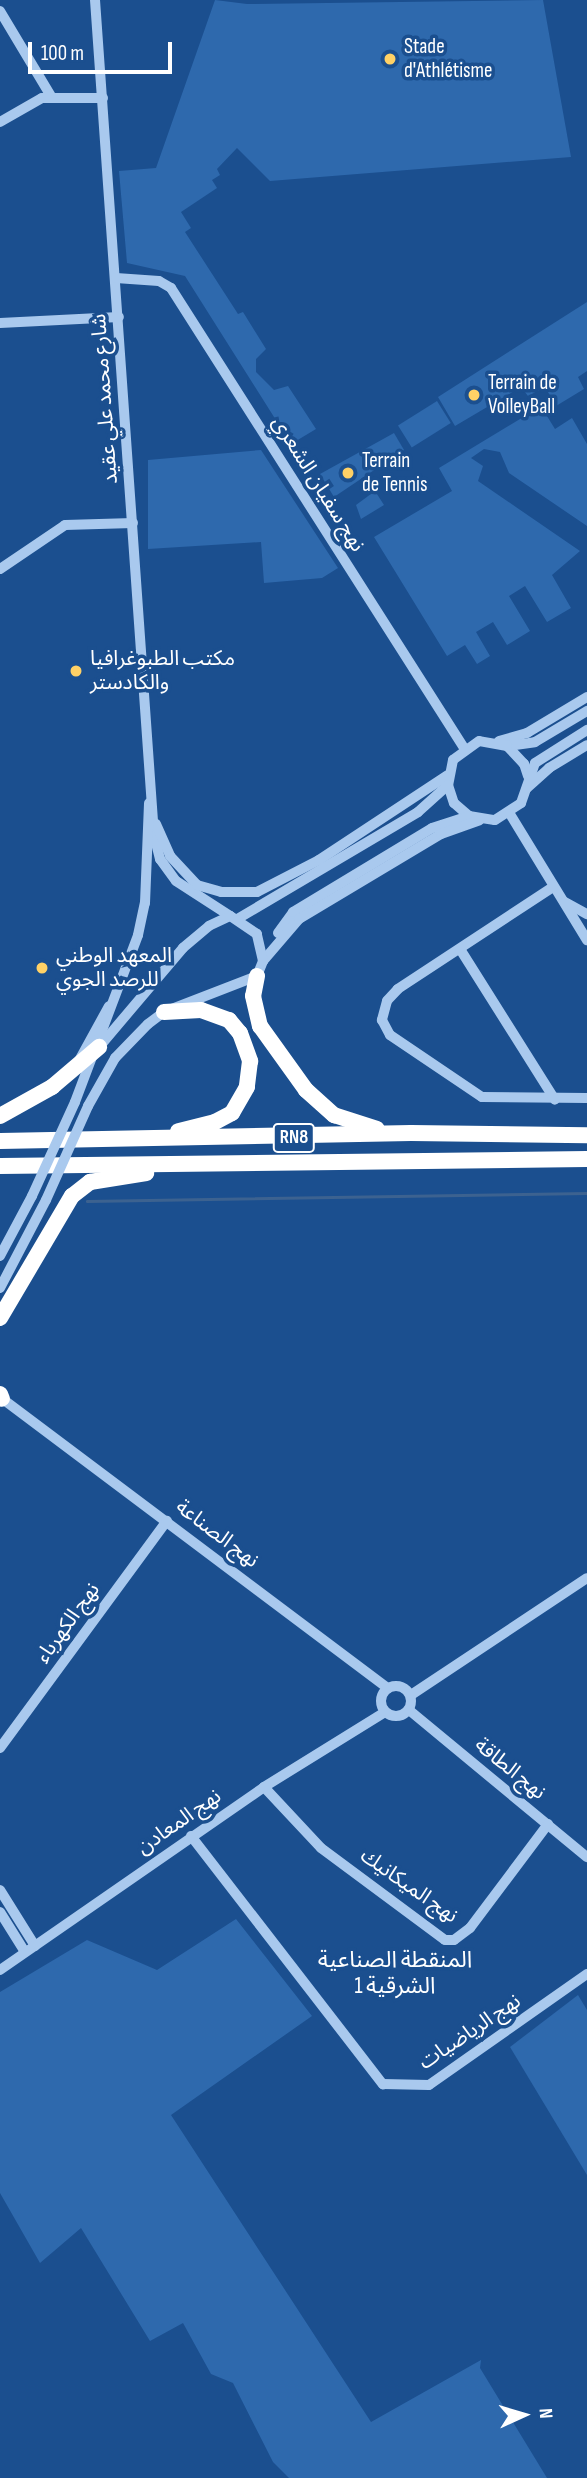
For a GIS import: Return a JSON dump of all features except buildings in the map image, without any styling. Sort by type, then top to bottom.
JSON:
[{"type":"highway","points":[[260,969],[253,996],[260,1026],[306,1090],[334,1115],[350,1122],[369,1129],[411,1133]]},
{"type":"highway","points":[[152,1138],[215,1122],[232,1113],[251,1077],[248,1047],[229,1020],[201,1010],[164,1012]]},
{"type":"highway","points":[[0,1116],[37,1097],[99,1047]]},
{"type":"highway","name":"RN8","points":[[0,1142],[411,1133],[587,1135]]},
{"type":"highway","name":"RN8","points":[[1,1166],[587,1159]]},
{"type":"highway","points":[[0,1318],[61,1211],[83,1186],[107,1177],[212,1165]]},
{"type":"street","name":"شارع محمد علي عقيد","points":[[94,0],[116,278],[150,797]]},
{"type":"street","points":[[2,17],[52,98]]},
{"type":"street","points":[[0,122],[31,102],[52,98],[103,98]]},
{"type":"street","name":"نهج سفيان الشعري","points":[[116,278],[159,281],[171,288],[464,748]]},
{"type":"street","points":[[0,323],[118,317]]},
{"type":"street","points":[[0,569],[65,525],[133,523]]},
{"type":"street","points":[[99,1047],[183,948],[209,926],[234,917],[418,812],[448,780],[464,748],[479,741],[496,741],[527,733],[587,697]]},
{"type":"street","points":[[508,746],[534,742],[587,711]]},
{"type":"street","points":[[528,776],[544,756],[587,730]]},
{"type":"street","points":[[496,741],[508,746],[524,764],[528,776],[527,788]]},
{"type":"street","points":[[510,814],[527,788],[549,768],[587,745]]},
{"type":"street","points":[[448,780],[454,803],[474,818]]},
{"type":"street","points":[[154,818],[170,856],[197,885],[248,893],[272,888],[448,780]]},
{"type":"street","points":[[150,797],[160,859],[176,881],[257,934],[260,969]]},
{"type":"street","points":[[0,1256],[32,1196],[75,1102],[127,973],[145,903],[146,813],[150,797]]},
{"type":"street","points":[[0,1288],[46,1199],[88,1107],[115,1058],[164,1012],[260,969],[276,943],[299,919],[441,834],[474,818],[510,814]]},
{"type":"street","points":[[510,814],[587,940]]},
{"type":"street","points":[[554,887],[398,989],[383,1011],[384,1029],[482,1097],[555,1100],[587,1098]]},
{"type":"street","points":[[562,900],[587,914]]},
{"type":"street","points":[[460,949],[555,1100]]},
{"type":"street","points":[[75,1068],[127,973]]},
{"type":"street","name":"نهج الصناعة","points":[[0,1398],[388,1688]]},
{"type":"street","name":"نهج الكهرباء","points":[[0,1748],[167,1521]]},
{"type":"street","points":[[411,1695],[398,1686],[388,1688],[382,1697],[385,1712],[398,1717],[409,1710],[411,1695],[587,1578]]},
{"type":"street","name":"نهج الطاقة","points":[[409,1710],[587,1857]]},
{"type":"street","name":"نهج المعادن","points":[[0,1969],[264,1787],[385,1712]]},
{"type":"street","name":"نهج الميكانيك","points":[[264,1787],[321,1848],[444,1940],[454,1940],[470,1928],[548,1824]]},
{"type":"street","name":"نهج الرياضيات","points":[[191,1836],[383,2084],[429,2085],[587,1974]]},
{"type":"street","points":[[0,1890],[30,1949]]},
{"type":"street","points":[[0,1912],[30,1949]]},
{"type":"shaded area","name":"Stade d'Athlétisme","points":[[215,0],[247,4],[543,0],[571,157],[270,181],[237,148],[217,169],[220,175],[212,180],[217,188],[181,212],[191,228],[185,232],[238,314],[243,312],[266,349],[256,359],[256,372],[274,390],[288,386],[316,429],[291,444],[185,276],[127,263],[119,171],[156,168]]},
{"type":"shaded area","points":[[587,302],[587,371],[578,377],[584,389],[556,406],[545,387],[528,396],[521,387],[455,426],[438,397]]},
{"type":"shaded area","points":[[537,400],[555,429],[572,418],[587,444],[587,526],[509,473],[500,452],[484,449],[471,458],[483,466],[478,481],[580,551],[552,575],[571,608],[547,622],[525,586],[509,596],[530,631],[507,645],[493,622],[476,632],[490,656],[477,664],[465,645],[447,656],[374,537],[452,491],[439,468],[535,410],[532,403]]},
{"type":"shaded area","points":[[437,401],[451,423],[412,447],[398,425]]},
{"type":"shaded area","points":[[394,433],[404,450],[334,497],[320,474]]},
{"type":"shaded area","points":[[261,450],[338,568],[322,578],[264,583],[261,542],[148,549],[148,460]]},
{"type":"shaded area","points":[[375,491],[384,505],[361,519],[356,505]]},
{"type":"shaded area","points":[[236,1919],[312,2016],[171,2115],[371,2422],[481,2360],[480,2368],[547,2478],[289,2478],[273,2462],[233,2383],[211,2374],[183,2323],[150,2341],[81,2228],[40,2263],[0,2193],[0,1992],[87,1940],[157,1970]]},
{"type":"shaded area","points":[[578,1995],[587,2010],[587,2175],[510,2047]]},
{"type":"waterway","points":[[87,1201],[587,1193]]},
{"type":"place","name":"Stade d'Athlétisme","points":[[390,59]]},
{"type":"place","name":"Terrain de VolleyBall","points":[[474,395]]},
{"type":"place","name":"Terrain de Tennis","points":[[348,473]]},
{"type":"place","name":"مكتب الطبوغرافيا والكادستر","points":[[76,671]]},
{"type":"place","name":"المعهد الوطني للرصد الجوي","points":[[42,968]]},
{"type":"district","name":"المنقطة الصناعية الشرقية 1","points":[[395,1973]]}]
